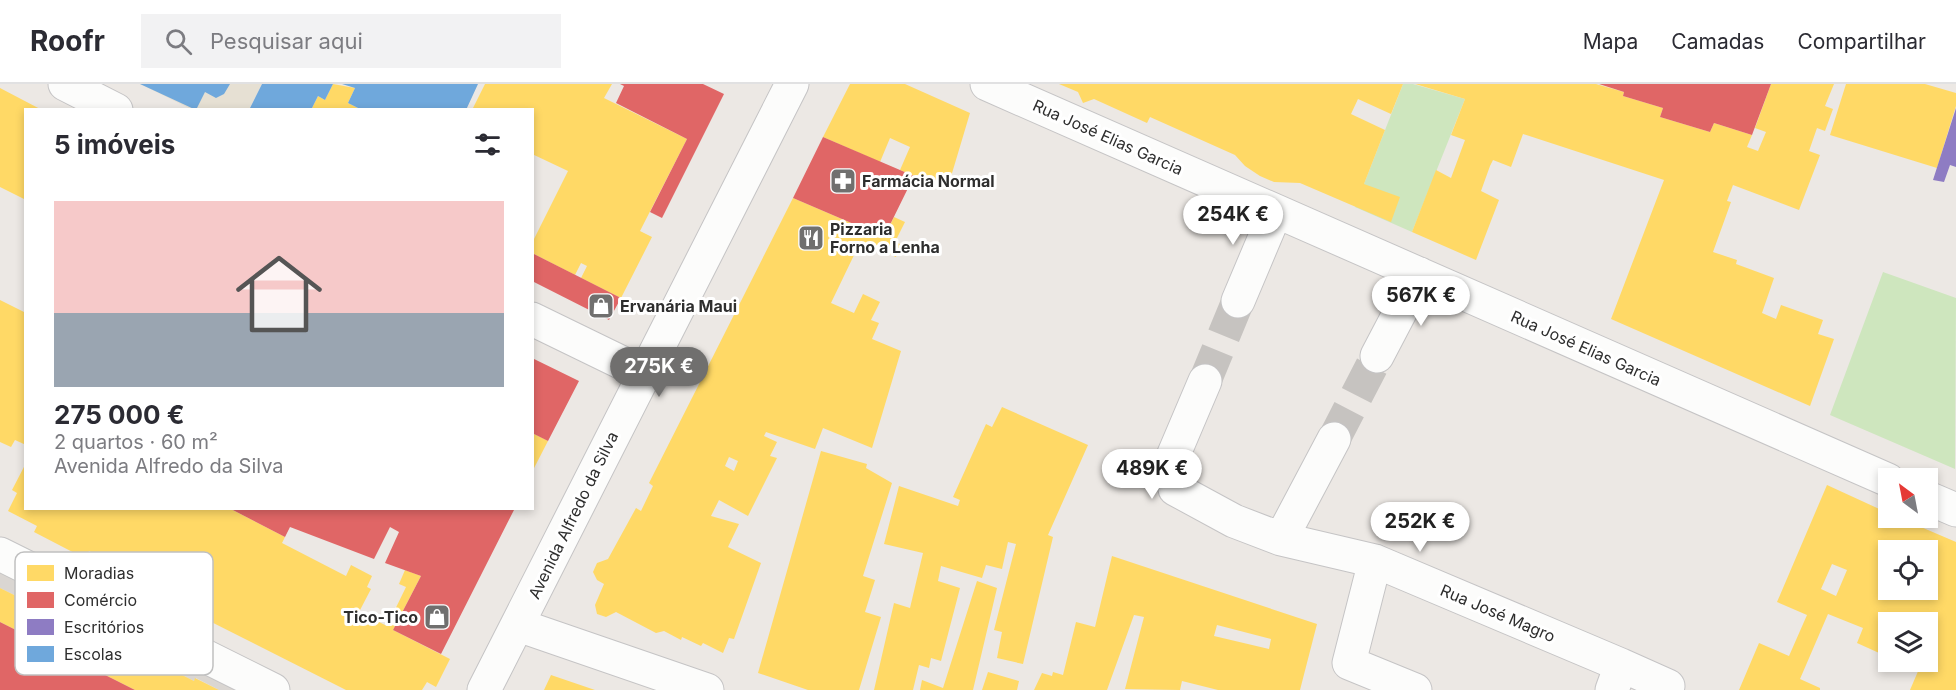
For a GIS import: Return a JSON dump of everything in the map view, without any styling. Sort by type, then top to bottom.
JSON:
[{"type":"street","points":[[65,84],[112,108]]},
{"type":"street","name":"Avenida Alfredo da Silva","points":[[484,690],[643,373],[792,84]]},
{"type":"street","name":"Rua José Elias Garcia","points":[[987,84],[1878,476]]},
{"type":"street","points":[[1238,301],[1276,211]]},
{"type":"street","points":[[1377,356],[1420,274]]},
{"type":"street","points":[[534,321],[643,373]]},
{"type":"street","name":"Rua José Magro","points":[[1204,381],[1171,461],[1175,489],[1234,521],[1281,539],[1375,561],[1616,677],[1668,686]]},
{"type":"street","points":[[1281,539],[1334,439]]},
{"type":"street","points":[[1938,502],[1956,510]]},
{"type":"street","points":[[0,554],[15,561]]},
{"type":"street","points":[[1375,561],[1349,663],[1415,690]]},
{"type":"street","points":[[518,625],[707,690]]},
{"type":"street","points":[[213,660],[273,690]]},
{"type":"shaded area","points":[[140,84],[262,84],[250,108],[189,108]]},
{"type":"shaded area","points":[[0,567],[15,575],[15,595],[0,588]]},
{"type":"shaded area","points":[[213,674],[245,690],[219,690],[196,678],[194,681],[182,675]]},
{"type":"green space","points":[[1403,84],[1413,84],[1465,99],[1412,232],[1355,207]]},
{"type":"green space","points":[[1883,272],[1956,298],[1955,469],[1830,415]]},
{"type":"building: Moradias","points":[[333,84],[355,88],[348,103],[358,108],[312,108],[318,96],[325,100]]},
{"type":"building: Moradias","points":[[485,84],[612,84],[604,98],[687,139],[640,231],[652,237],[621,298],[581,278],[587,266],[581,263],[575,275],[534,254],[534,239],[568,171],[534,155],[534,108],[473,108]]},
{"type":"building: Moradias","points":[[850,84],[905,84],[970,113],[947,190],[900,170],[910,147],[890,138],[880,162],[823,137]]},
{"type":"building: Moradias","points":[[1059,84],[1403,84],[1391,114],[1358,99],[1351,114],[1385,130],[1364,184],[1400,197],[1391,222],[1300,183],[1274,182],[1260,176],[1245,166],[1235,155],[1150,117],[1147,123],[1094,99],[1083,103],[1078,92]]},
{"type":"building: Moradias","points":[[1415,84],[1596,84],[1624,92],[1623,96],[1663,108],[1660,117],[1710,132],[1714,123],[1752,135],[1747,147],[1758,151],[1766,132],[1755,128],[1771,84],[1834,84],[1825,106],[1833,109],[1825,131],[1817,128],[1809,151],[1820,155],[1799,210],[1733,185],[1727,201],[1731,202],[1713,252],[1737,260],[1736,264],[1774,278],[1762,313],[1776,319],[1781,305],[1823,320],[1818,334],[1834,339],[1810,406],[1611,319],[1664,180],[1523,134],[1511,167],[1493,160],[1490,166],[1481,191],[1499,200],[1476,260],[1412,232],[1436,170],[1451,178],[1465,140],[1451,135],[1465,99]]},
{"type":"building: Moradias","points":[[1846,84],[1925,84],[1956,93],[1956,106],[1937,168],[1830,135]]},
{"type":"building: Moradias","points":[[0,88],[38,108],[24,108],[24,199],[0,187]]},
{"type":"building: Moradias","points":[[793,198],[884,237],[894,217],[905,222],[895,242],[900,244],[896,257],[870,246],[866,254],[856,251],[831,303],[854,313],[863,294],[880,302],[871,320],[879,323],[872,339],[901,351],[872,448],[823,428],[815,449],[766,432],[764,436],[777,442],[770,456],[777,458],[748,516],[719,500],[711,516],[739,524],[728,547],[761,563],[734,639],[729,638],[723,653],[703,643],[701,646],[682,637],[681,640],[664,631],[656,633],[616,612],[606,617],[597,614],[595,605],[604,584],[597,580],[593,572],[597,563],[608,559],[636,508],[641,511],[653,486],[649,483]],"holes":[[[729,457],[738,461],[734,471],[725,466]]]},
{"type":"building: Moradias","points":[[0,300],[24,312],[24,444],[15,440],[11,447],[0,442]]},
{"type":"building: Moradias","points":[[1002,407],[1088,445],[1048,535],[1053,537],[1023,664],[997,658],[1002,632],[994,630],[1016,544],[1008,542],[1002,569],[986,565],[982,578],[941,566],[938,581],[960,588],[941,661],[931,658],[929,668],[919,665],[913,690],[874,690],[894,603],[910,608],[923,553],[884,544],[899,486],[958,506],[960,500],[953,497],[986,424],[992,427]]},
{"type":"building: Moradias","points":[[534,434],[548,441],[534,468]]},
{"type":"building: Moradias","points":[[821,451],[867,464],[866,468],[892,483],[863,576],[875,580],[865,612],[881,617],[859,690],[808,690],[758,673]]},
{"type":"building: Moradias","points":[[24,467],[24,510],[233,510],[285,537],[282,543],[346,576],[351,565],[372,576],[367,587],[371,589],[359,612],[387,626],[406,587],[399,584],[405,570],[421,576],[393,630],[450,659],[436,687],[427,682],[422,690],[346,690],[213,623],[213,552],[73,552],[34,532],[37,526],[8,511],[17,493],[12,490]]},
{"type":"building: Moradias","points":[[1827,485],[1878,508],[1878,528],[1923,528],[1956,542],[1956,690],[1910,690],[1918,672],[1938,672],[1938,612],[1878,612],[1878,652],[1857,643],[1863,628],[1828,614],[1800,679],[1820,690],[1739,690],[1759,643],[1789,656],[1807,615],[1777,602]],"holes":[[[1832,564],[1847,570],[1836,596],[1821,589]]]},
{"type":"building: Moradias","points":[[1112,556],[1317,624],[1300,690],[1218,690],[1182,681],[1180,690],[1125,689],[1144,617],[1134,615],[1107,690],[1034,690],[1042,673],[1052,676],[1053,672],[1063,675],[1076,622],[1095,627]],"holes":[[[1217,625],[1271,639],[1269,649],[1214,636]]]},
{"type":"building: Moradias","points":[[977,581],[997,588],[973,690],[920,690],[922,680],[943,688]]},
{"type":"building: Moradias","points":[[0,588],[15,595],[15,630],[0,622]]},
{"type":"building: Moradias","points":[[988,672],[1019,681],[1017,690],[982,690]]},
{"type":"building: Moradias","points":[[105,675],[182,675],[194,681],[195,678],[219,690],[135,690]]},
{"type":"building: Moradias","points":[[551,675],[595,690],[544,690]]},
{"type":"building: Comércio","points":[[620,84],[703,84],[724,94],[662,218],[650,212],[687,139],[616,103],[624,86]]},
{"type":"building: Comércio","points":[[1599,84],[1771,84],[1752,135],[1714,123],[1710,132],[1660,117],[1663,108],[1623,96],[1624,92]]},
{"type":"building: Comércio","points":[[823,137],[914,176],[884,237],[793,198]]},
{"type":"building: Comércio","points":[[534,254],[621,298],[609,320],[534,282]]},
{"type":"building: Comércio","points":[[534,359],[579,381],[548,441],[534,434]]},
{"type":"building: Comércio","points":[[233,510],[514,510],[441,654],[393,630],[421,576],[385,563],[399,532],[390,527],[374,559],[290,527],[285,537]]},
{"type":"building: Comércio","points":[[0,622],[15,630],[15,675],[105,675],[135,690],[0,690]]},
{"type":"building: Escritórios","points":[[1956,108],[1956,167],[1950,165],[1944,182],[1933,180]]},
{"type":"building: Escolas","points":[[140,84],[230,84],[224,94],[216,98],[205,92],[197,108],[192,108]]},
{"type":"building: Escolas","points":[[262,84],[333,84],[325,100],[318,96],[312,108],[250,108]]},
{"type":"building: Escolas","points":[[342,84],[478,84],[467,108],[358,108],[348,103],[355,88]]},
{"type":"tunnel","points":[[1205,381],[1238,301]]},
{"type":"tunnel","points":[[1334,439],[1377,356]]},
{"type":"place","name":"Farmácia Normal","points":[[843,181]]},
{"type":"place","name":"Pizzaria Forno a Lenha","points":[[811,238]]},
{"type":"place","name":"Ervanária Maui","points":[[601,306]]},
{"type":"place","name":"Tico-Tico","points":[[437,617]]}]
